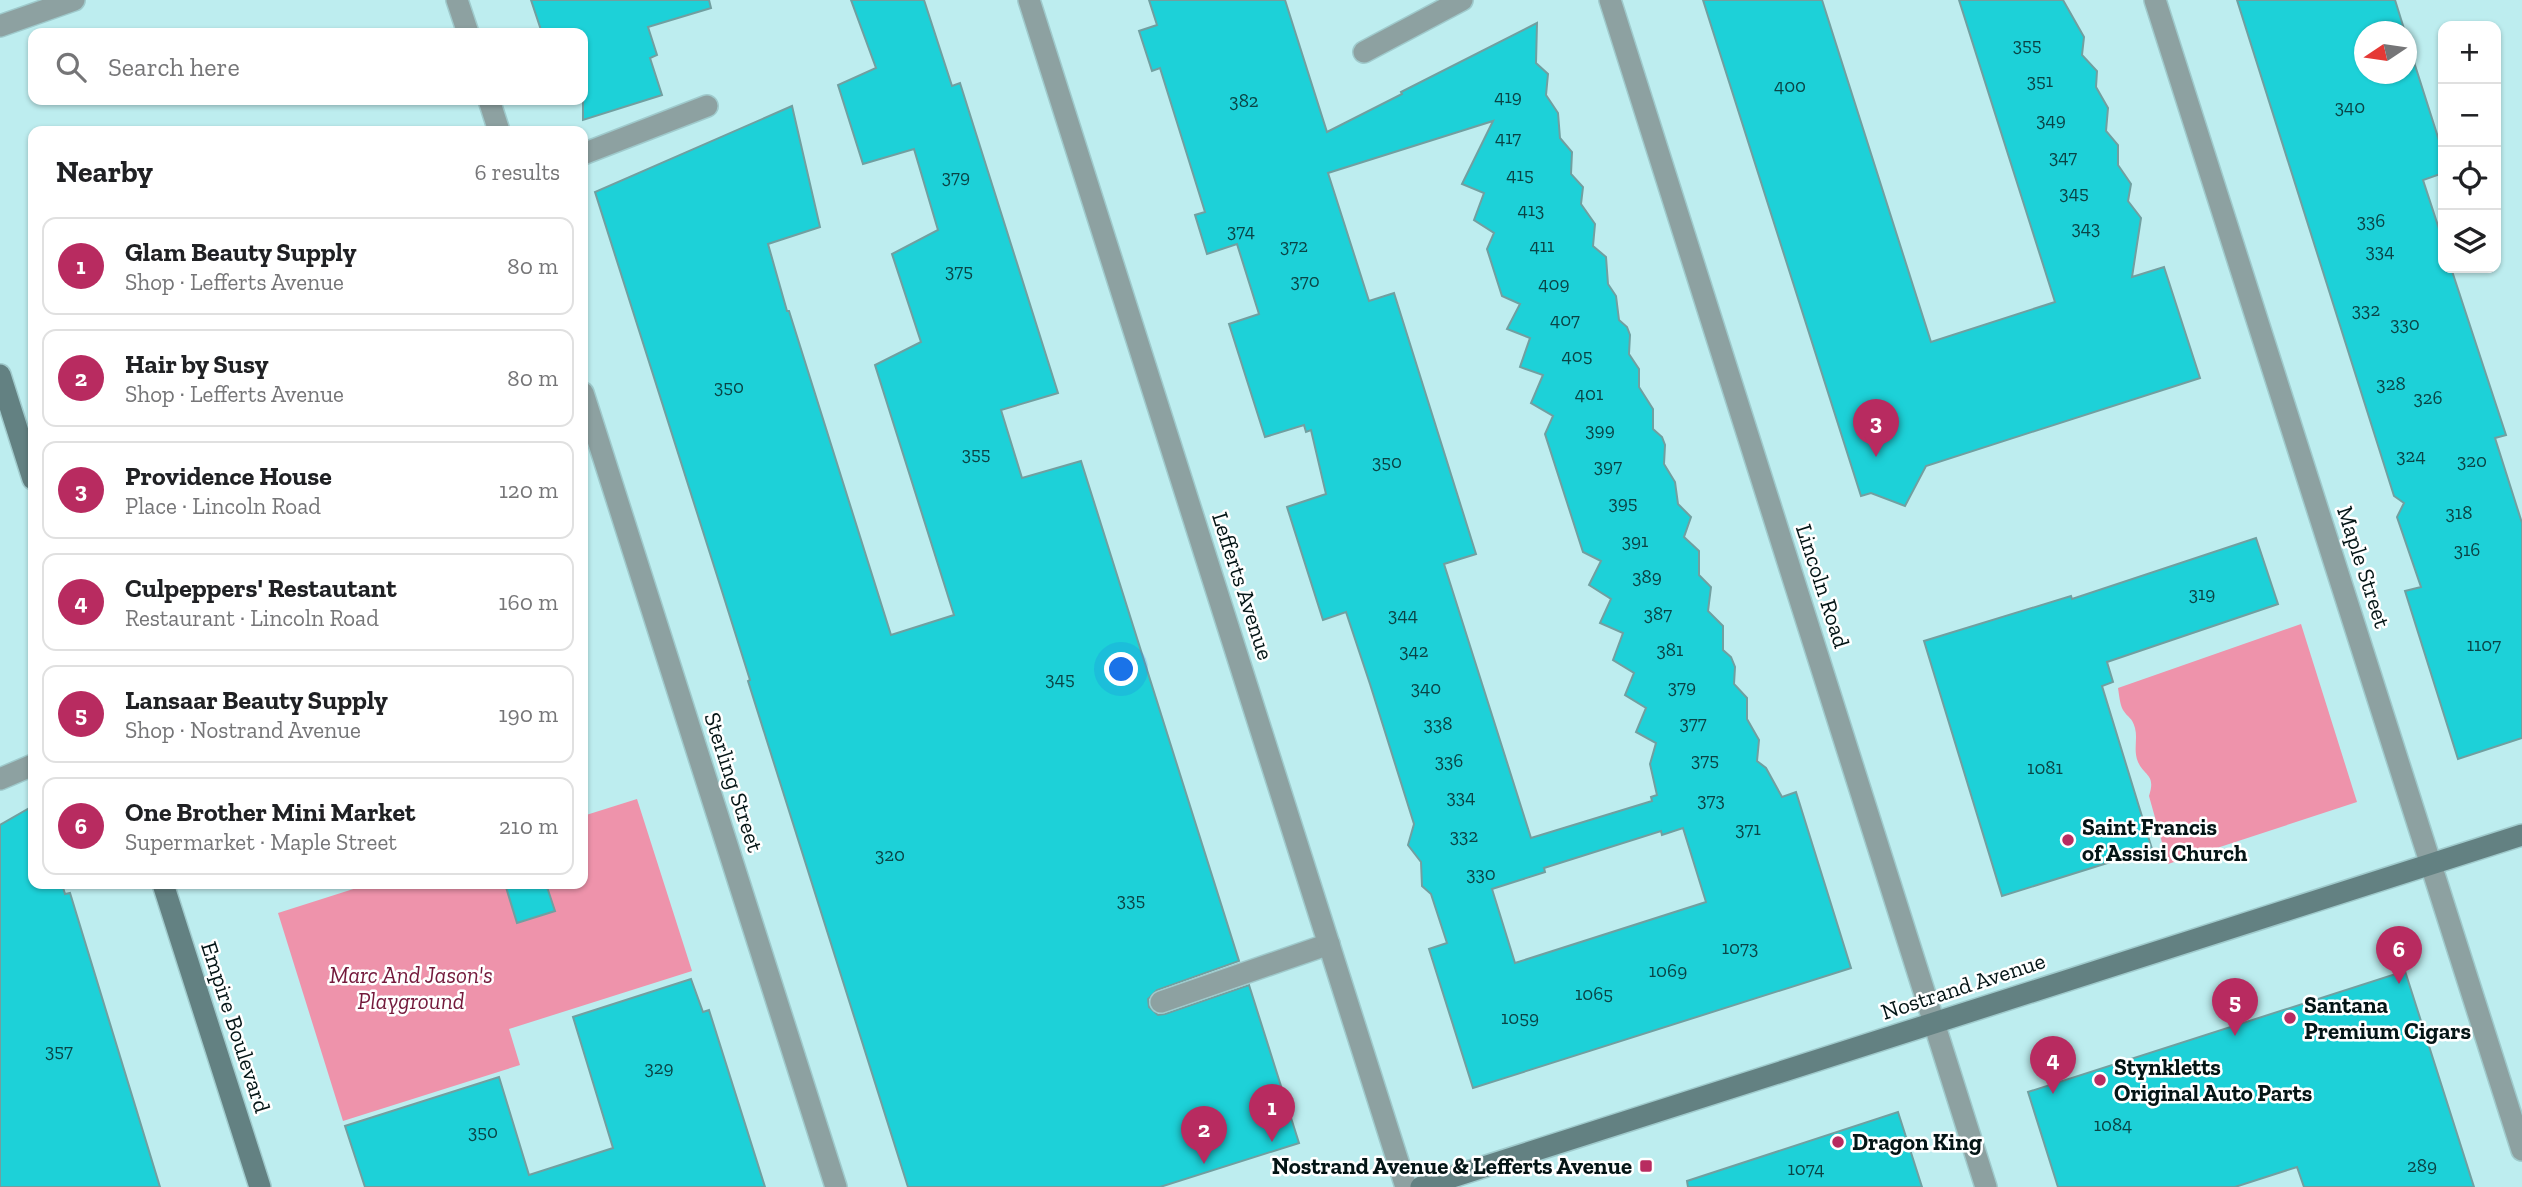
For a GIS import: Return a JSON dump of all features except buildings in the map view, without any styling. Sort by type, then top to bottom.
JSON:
[{"type":"main road","points":[[0,375],[28,463]]},
{"type":"main road","name":"Nostrand Avenue","points":[[1421,1187],[2522,835]]},
{"type":"main road","name":"Empire Boulevard","points":[[165,889],[260,1187]]},
{"type":"street","points":[[0,26],[74,0]]},
{"type":"street","points":[[457,0],[466,28]]},
{"type":"street","name":"Lefferts Avenue","points":[[1029,0],[1406,1187]]},
{"type":"street","points":[[1364,52],[1462,0]]},
{"type":"street","name":"Lincoln Road","points":[[1610,0],[1986,1187]]},
{"type":"street","name":"Maple Street","points":[[2155,0],[2522,1150]]},
{"type":"street","points":[[491,105],[497,126]]},
{"type":"street","points":[[588,152],[707,106]]},
{"type":"street","name":"Sterling Street","points":[[588,409],[836,1187]]},
{"type":"street","points":[[0,779],[28,767]]},
{"type":"street","points":[[1161,1002],[1329,944]]},
{"type":"green space","points":[[2301,624],[2357,802],[2168,864],[2149,796],[2149,776],[2138,762],[2135,728],[2122,708],[2118,688]]},
{"type":"green space","name":"Marc And Jason's Playground","points":[[637,799],[692,971],[509,1029],[520,1065],[343,1121],[278,913],[353,889],[588,889],[588,814]]},
{"type":"place","name":"Providence House","points":[[1876,457]]},
{"type":"place","name":"Saint Francis of Assisi Church","points":[[2068,840]]},
{"type":"place","name":"One Brother Mini Market","points":[[2399,984]]},
{"type":"place","name":"Santana Premium Cigars","points":[[2290,1018]]},
{"type":"place","name":"Lansaar Beauty Supply","points":[[2235,1036]]},
{"type":"place","name":"Stynkletts Original Auto Parts","points":[[2100,1080]]},
{"type":"place","name":"Culpeppers' Restautant","points":[[2053,1094]]},
{"type":"place","name":"Glam Beauty Supply","points":[[1272,1142]]},
{"type":"place","name":"Dragon King","points":[[1838,1142]]},
{"type":"place","name":"Hair by Susy","points":[[1204,1164]]},
{"type":"place","name":"Nostrand Avenue & Lefferts Avenue","points":[[1646,1166]]}]
